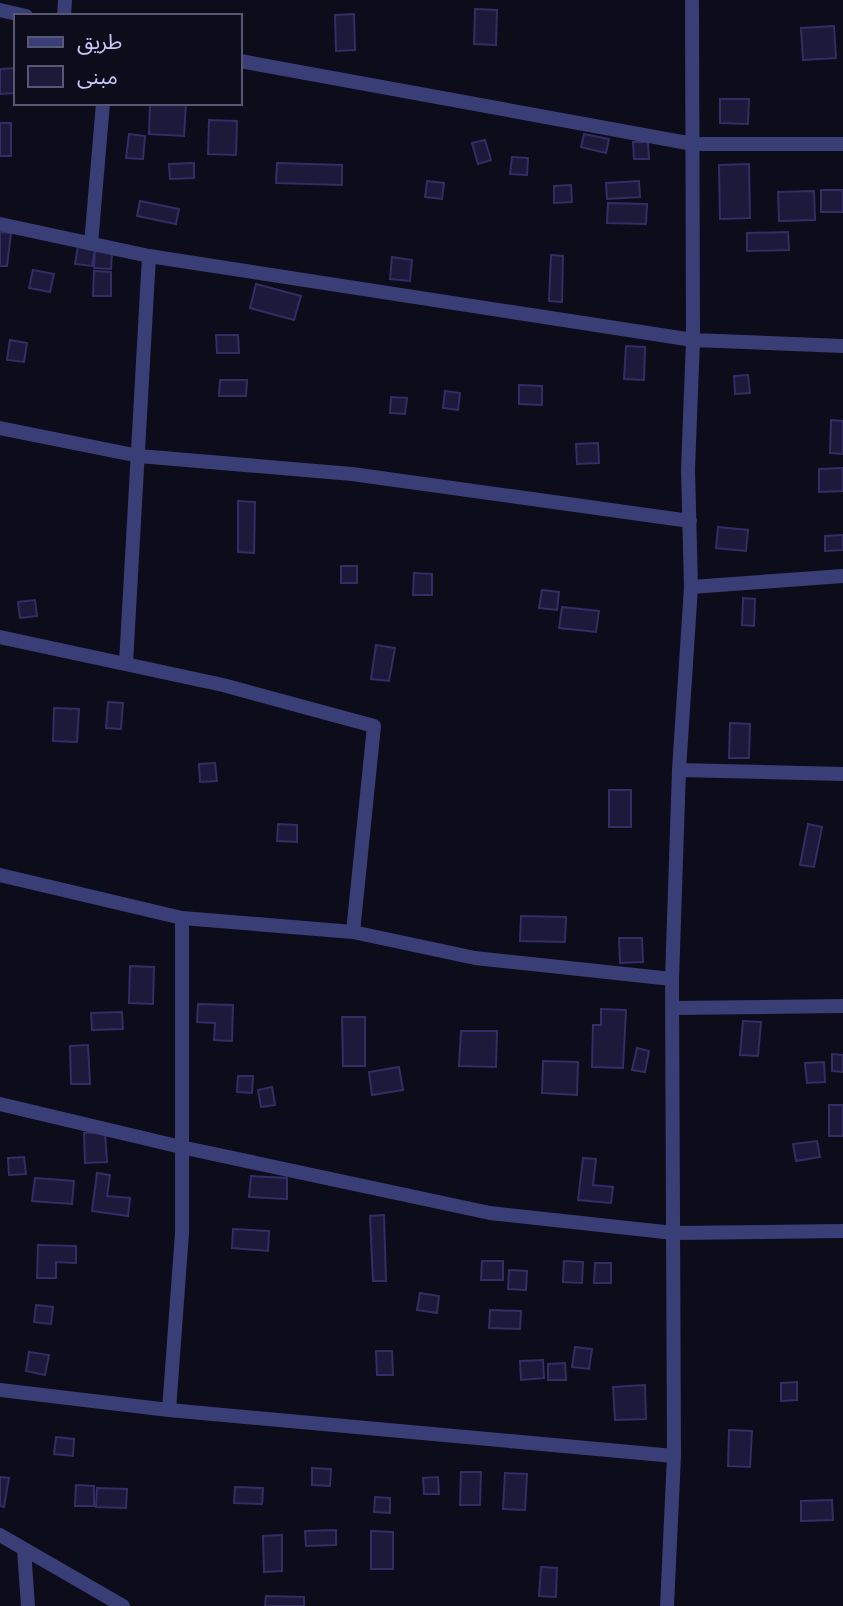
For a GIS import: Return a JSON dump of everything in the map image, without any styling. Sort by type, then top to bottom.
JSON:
[{"type":"street","points":[[667,1606],[674,1456],[672,979],[679,770],[691,587],[688,469],[693,340],[692,0]]},
{"type":"street","points":[[0,10],[17,14]]},
{"type":"street","points":[[242,61],[693,144],[843,144]]},
{"type":"street","points":[[91,244],[103,105]]},
{"type":"street","points":[[0,224],[149,256],[693,340],[843,346]]},
{"type":"street","points":[[126,663],[149,256]]},
{"type":"street","points":[[0,428],[139,456],[352,474],[690,521]]},
{"type":"street","points":[[691,587],[843,576]]},
{"type":"street","points":[[0,637],[126,663],[374,726],[353,932]]},
{"type":"street","points":[[679,770],[843,775]]},
{"type":"street","points":[[0,875],[182,918],[353,932],[475,958],[580,972],[672,979]]},
{"type":"street","points":[[169,1410],[182,1233],[182,918]]},
{"type":"street","points":[[672,1008],[843,1006]]},
{"type":"street","points":[[0,1104],[181,1147],[490,1213],[674,1233],[843,1231]]},
{"type":"street","points":[[0,1390],[169,1410],[674,1456]]},
{"type":"street","points":[[0,1535],[123,1606]]},
{"type":"street","points":[[24,1549],[28,1606]]},
{"type":"building","points":[[475,9],[497,10],[496,45],[474,44]]},
{"type":"building","points":[[354,14],[355,50],[336,51],[335,15]]},
{"type":"building","points":[[834,26],[836,58],[803,60],[801,28]]},
{"type":"building","points":[[14,68],[14,93],[0,94],[0,69]]},
{"type":"building","points":[[720,99],[749,99],[748,124],[720,123]]},
{"type":"building","points":[[150,105],[186,105],[184,136],[149,134]]},
{"type":"building","points":[[209,120],[237,121],[236,155],[208,154]]},
{"type":"building","points":[[0,123],[11,123],[11,156],[0,156]]},
{"type":"building","points":[[129,134],[145,136],[143,159],[126,158]]},
{"type":"building","points":[[584,134],[609,139],[606,153],[581,147]]},
{"type":"building","points":[[485,140],[491,160],[478,164],[472,143]]},
{"type":"building","points":[[633,142],[648,142],[649,159],[634,159]]},
{"type":"building","points":[[512,157],[528,158],[527,175],[510,174]]},
{"type":"building","points":[[194,163],[194,178],[170,179],[169,164]]},
{"type":"building","points":[[277,163],[342,165],[342,185],[276,183]]},
{"type":"building","points":[[749,164],[750,218],[720,219],[719,165]]},
{"type":"building","points":[[427,181],[444,183],[442,199],[425,197]]},
{"type":"building","points":[[639,181],[640,197],[607,199],[606,183]]},
{"type":"building","points":[[571,185],[572,202],[554,203],[554,186]]},
{"type":"building","points":[[821,190],[843,190],[843,212],[821,212]]},
{"type":"building","points":[[814,191],[815,220],[779,221],[778,192]]},
{"type":"building","points":[[140,201],[179,209],[176,224],[137,216]]},
{"type":"building","points":[[608,203],[647,204],[646,224],[607,223]]},
{"type":"building","points":[[0,232],[11,233],[7,266],[0,266]]},
{"type":"building","points":[[788,232],[789,250],[747,251],[747,233]]},
{"type":"building","points":[[78,246],[95,248],[92,266],[75,264]]},
{"type":"building","points":[[95,250],[112,251],[111,269],[94,268]]},
{"type":"building","points":[[551,255],[563,256],[562,302],[549,301]]},
{"type":"building","points":[[392,257],[412,260],[410,281],[390,279]]},
{"type":"building","points":[[33,270],[54,274],[50,292],[29,288]]},
{"type":"building","points":[[94,271],[111,272],[111,296],[93,296]]},
{"type":"building","points":[[256,284],[301,296],[294,320],[250,308]]},
{"type":"building","points":[[216,335],[238,335],[239,353],[217,353]]},
{"type":"building","points":[[10,340],[27,343],[24,362],[7,360]]},
{"type":"building","points":[[626,346],[645,347],[644,380],[624,379]]},
{"type":"building","points":[[748,375],[750,393],[735,394],[734,376]]},
{"type":"building","points":[[220,380],[247,380],[246,396],[219,396]]},
{"type":"building","points":[[519,385],[542,386],[542,405],[519,404]]},
{"type":"building","points":[[445,391],[460,393],[458,410],[443,408]]},
{"type":"building","points":[[391,397],[407,398],[405,414],[390,413]]},
{"type":"building","points":[[831,420],[843,421],[843,454],[830,453]]},
{"type":"building","points":[[598,443],[599,463],[577,464],[576,444]]},
{"type":"building","points":[[843,468],[843,491],[819,492],[819,469]]},
{"type":"building","points":[[238,501],[255,502],[254,553],[238,552]]},
{"type":"building","points":[[718,527],[748,530],[746,551],[716,548]]},
{"type":"building","points":[[843,535],[843,550],[825,551],[825,536]]},
{"type":"building","points":[[341,566],[357,566],[357,583],[341,583]]},
{"type":"building","points":[[414,573],[432,574],[432,595],[413,595]]},
{"type":"building","points":[[542,590],[559,592],[557,610],[539,608]]},
{"type":"building","points":[[743,598],[755,599],[754,626],[742,625]]},
{"type":"building","points":[[35,600],[37,616],[20,618],[18,602]]},
{"type":"building","points":[[562,607],[599,611],[596,632],[559,628]]},
{"type":"building","points":[[376,645],[395,648],[389,681],[371,679]]},
{"type":"building","points":[[108,702],[123,703],[121,729],[106,728]]},
{"type":"building","points":[[54,708],[79,709],[77,742],[53,741]]},
{"type":"building","points":[[730,723],[750,724],[749,758],[729,758]]},
{"type":"building","points":[[215,763],[217,781],[200,782],[199,764]]},
{"type":"building","points":[[609,790],[631,790],[631,827],[609,827]]},
{"type":"building","points":[[278,824],[297,825],[297,842],[277,841]]},
{"type":"building","points":[[808,824],[822,827],[814,867],[800,865]]},
{"type":"building","points":[[521,916],[566,917],[565,942],[520,941]]},
{"type":"building","points":[[619,938],[642,938],[643,962],[620,963]]},
{"type":"building","points":[[130,966],[154,967],[153,1004],[129,1003]]},
{"type":"building","points":[[198,1004],[233,1005],[232,1041],[214,1040],[215,1023],[197,1022]]},
{"type":"building","points":[[601,1009],[626,1010],[623,1068],[592,1067],[593,1025],[601,1025]]},
{"type":"building","points":[[122,1012],[123,1029],[92,1030],[91,1013]]},
{"type":"building","points":[[342,1017],[365,1017],[365,1066],[343,1066]]},
{"type":"building","points":[[743,1021],[761,1022],[758,1056],[740,1055]]},
{"type":"building","points":[[461,1031],[497,1031],[496,1067],[459,1066]]},
{"type":"building","points":[[88,1045],[90,1084],[71,1084],[70,1046]]},
{"type":"building","points":[[637,1048],[649,1051],[645,1072],[632,1070]]},
{"type":"building","points":[[832,1054],[843,1055],[843,1072],[832,1071]]},
{"type":"building","points":[[543,1061],[578,1062],[577,1095],[542,1093]]},
{"type":"building","points":[[824,1062],[825,1082],[807,1083],[805,1063]]},
{"type":"building","points":[[399,1067],[403,1090],[372,1095],[369,1072]]},
{"type":"building","points":[[238,1076],[253,1076],[252,1093],[237,1092]]},
{"type":"building","points":[[272,1087],[275,1105],[261,1107],[258,1090]]},
{"type":"building","points":[[829,1105],[843,1105],[843,1136],[829,1136]]},
{"type":"building","points":[[105,1132],[107,1162],[85,1163],[84,1133]]},
{"type":"building","points":[[817,1141],[820,1157],[796,1161],[793,1144]]},
{"type":"building","points":[[24,1157],[26,1174],[9,1175],[8,1158]]},
{"type":"building","points":[[583,1158],[596,1159],[593,1185],[613,1187],[611,1203],[578,1200]]},
{"type":"building","points":[[97,1173],[110,1175],[107,1196],[130,1198],[128,1216],[92,1211]]},
{"type":"building","points":[[251,1176],[287,1178],[287,1199],[249,1197]]},
{"type":"building","points":[[35,1178],[74,1181],[72,1204],[32,1201]]},
{"type":"building","points":[[384,1215],[386,1281],[373,1281],[370,1216]]},
{"type":"building","points":[[233,1229],[269,1231],[268,1251],[232,1248]]},
{"type":"building","points":[[38,1245],[76,1246],[76,1263],[56,1262],[56,1278],[37,1278]]},
{"type":"building","points":[[482,1261],[503,1261],[503,1280],[481,1280]]},
{"type":"building","points":[[564,1261],[583,1262],[582,1283],[563,1282]]},
{"type":"building","points":[[595,1263],[611,1263],[611,1283],[594,1283]]},
{"type":"building","points":[[509,1270],[527,1271],[526,1290],[508,1289]]},
{"type":"building","points":[[420,1293],[439,1296],[437,1313],[417,1310]]},
{"type":"building","points":[[36,1305],[53,1307],[51,1324],[34,1322]]},
{"type":"building","points":[[490,1310],[521,1311],[520,1329],[489,1328]]},
{"type":"building","points":[[575,1347],[592,1349],[589,1369],[572,1367]]},
{"type":"building","points":[[376,1351],[392,1351],[393,1375],[377,1375]]},
{"type":"building","points":[[29,1352],[49,1355],[45,1375],[26,1371]]},
{"type":"building","points":[[543,1360],[544,1378],[521,1380],[520,1361]]},
{"type":"building","points":[[565,1363],[566,1380],[548,1380],[548,1364]]},
{"type":"building","points":[[797,1382],[797,1400],[781,1401],[781,1383]]},
{"type":"building","points":[[645,1385],[646,1419],[615,1420],[613,1387]]},
{"type":"building","points":[[729,1430],[752,1431],[750,1467],[728,1466]]},
{"type":"building","points":[[56,1437],[74,1439],[73,1456],[54,1454]]},
{"type":"building","points":[[312,1468],[331,1469],[330,1486],[312,1485]]},
{"type":"building","points":[[461,1472],[481,1472],[480,1505],[460,1505]]},
{"type":"building","points":[[505,1473],[527,1474],[525,1510],[503,1509]]},
{"type":"building","points":[[0,1477],[9,1478],[4,1507],[0,1506]]},
{"type":"building","points":[[438,1477],[439,1494],[424,1494],[423,1478]]},
{"type":"building","points":[[76,1485],[94,1486],[94,1506],[75,1506]]},
{"type":"building","points":[[235,1487],[263,1488],[262,1504],[234,1503]]},
{"type":"building","points":[[97,1488],[127,1489],[126,1508],[96,1507]]},
{"type":"building","points":[[375,1497],[390,1498],[390,1513],[374,1512]]},
{"type":"building","points":[[832,1500],[833,1520],[801,1521],[801,1501]]},
{"type":"building","points":[[336,1530],[336,1545],[306,1546],[305,1531]]},
{"type":"building","points":[[371,1531],[393,1532],[393,1569],[371,1569]]},
{"type":"building","points":[[282,1535],[282,1571],[264,1572],[263,1536]]},
{"type":"building","points":[[541,1567],[557,1568],[556,1597],[539,1596]]},
{"type":"building","points":[[266,1596],[304,1597],[304,1606],[265,1606]]}]
